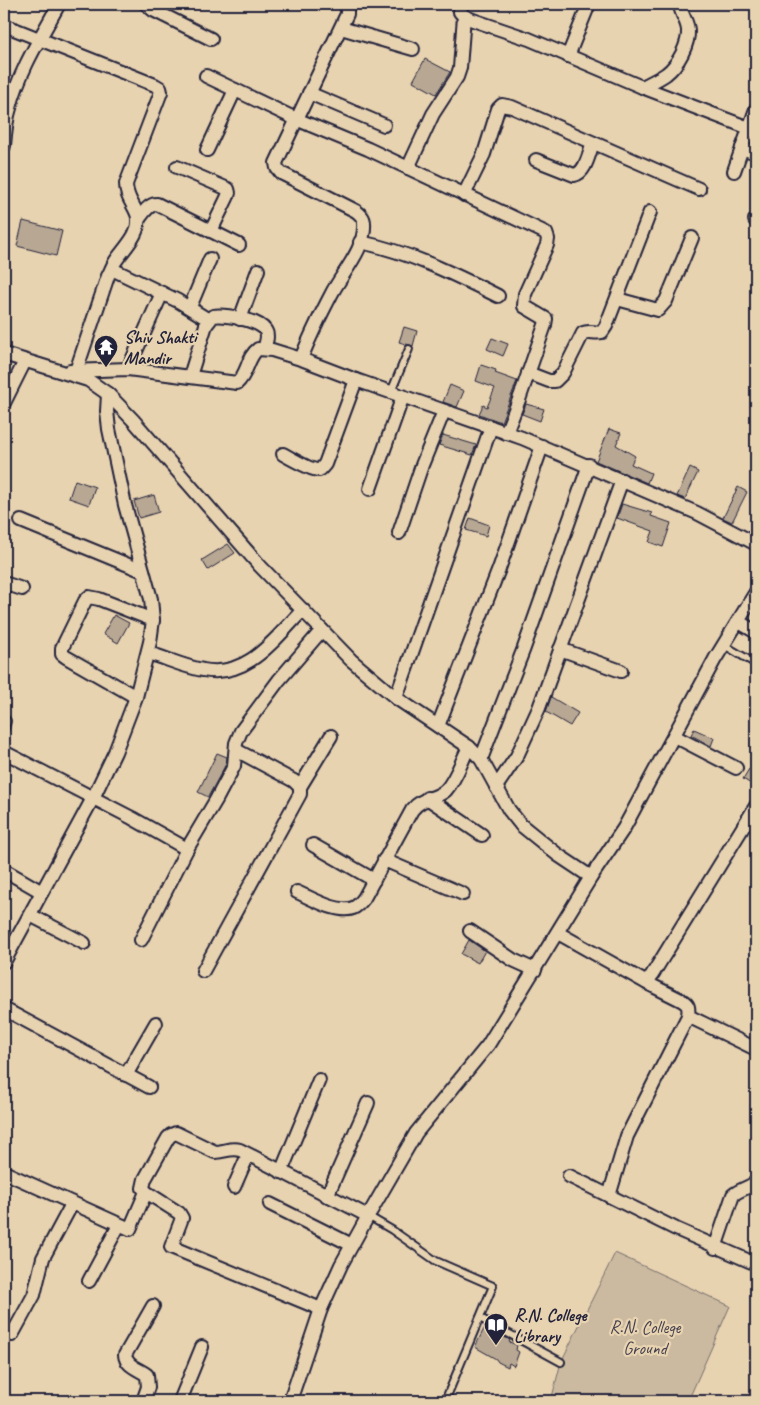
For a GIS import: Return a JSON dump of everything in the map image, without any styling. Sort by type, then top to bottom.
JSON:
[{"type":"street","points":[[4,146],[10,108],[40,38],[59,4]]},
{"type":"street","points":[[146,4],[153,10],[211,39]]},
{"type":"street","points":[[301,359],[320,316],[360,242],[364,222],[362,216],[356,211],[282,173],[277,168],[276,163],[341,28],[347,14],[348,4]]},
{"type":"street","points":[[568,56],[590,4]]},
{"type":"street","points":[[642,87],[667,73],[683,51],[688,31],[680,4]]},
{"type":"street","points":[[408,168],[433,114],[457,77],[460,68],[462,10],[642,87],[749,128]]},
{"type":"street","points":[[4,25],[160,88],[160,98],[126,184],[126,191],[138,220]]},
{"type":"street","points":[[341,28],[413,50]]},
{"type":"street","points":[[206,76],[296,119],[357,144],[546,233],[548,239],[524,300],[524,306],[546,319],[545,326],[506,432]]},
{"type":"street","points":[[206,150],[235,90]]},
{"type":"street","points":[[309,93],[384,126]]},
{"type":"street","points":[[464,195],[484,154],[498,109],[502,105],[512,107],[699,189]]},
{"type":"street","points":[[734,171],[756,109]]},
{"type":"street","points":[[536,160],[578,175],[583,170],[593,143]]},
{"type":"street","points":[[742,148],[756,154]]},
{"type":"street","points":[[177,167],[228,189],[227,198],[211,231]]},
{"type":"street","points":[[76,371],[112,269],[134,234],[138,220],[152,204],[157,204],[239,245]]},
{"type":"street","points":[[528,373],[549,381],[555,381],[560,378],[583,333],[588,331],[602,332],[617,299],[650,212]]},
{"type":"street","points":[[617,299],[658,310],[666,301],[692,238]]},
{"type":"street","points":[[360,242],[402,254],[459,276],[498,296]]},
{"type":"street","points":[[190,307],[210,259]]},
{"type":"street","points":[[112,269],[190,307],[209,320]]},
{"type":"street","points":[[240,319],[258,270]]},
{"type":"street","points":[[128,369],[162,293]]},
{"type":"street","points":[[190,376],[209,320],[213,316],[221,314],[260,325],[264,328],[267,338],[264,349]]},
{"type":"street","points":[[62,372],[128,369],[237,383],[242,379],[254,352],[258,349],[264,349],[301,359],[542,446],[710,519],[756,544]]},
{"type":"street","points":[[4,354],[88,380],[108,394],[133,420],[260,566],[351,660],[396,698],[469,746],[481,758],[509,810],[521,825],[558,855],[592,877]]},
{"type":"street","points":[[4,403],[25,361]]},
{"type":"street","points":[[283,454],[312,468],[318,470],[322,468],[356,380]]},
{"type":"street","points":[[4,962],[93,798],[115,752],[136,697],[148,653],[153,620],[151,599],[126,505],[109,429],[108,394]]},
{"type":"street","points":[[370,489],[397,394]]},
{"type":"street","points":[[399,533],[422,465],[444,411]]},
{"type":"street","points":[[396,698],[491,427]]},
{"type":"street","points":[[438,726],[496,576],[542,446]]},
{"type":"street","points":[[481,758],[524,648],[589,465]]},
{"type":"street","points":[[496,788],[517,756],[538,708],[622,480]]},
{"type":"street","points":[[20,521],[143,571]]},
{"type":"street","points":[[4,583],[22,590]]},
{"type":"street","points":[[290,1401],[321,1309],[368,1216],[416,1133],[488,1045],[624,828],[724,645],[756,592]]},
{"type":"street","points":[[136,697],[66,657],[62,654],[62,648],[85,601],[89,597],[153,620]]},
{"type":"street","points":[[148,653],[202,670],[222,671],[234,669],[256,657],[303,610]]},
{"type":"street","points":[[739,622],[756,632]]},
{"type":"street","points":[[141,940],[187,848],[234,766],[238,737],[241,731],[278,680],[322,630]]},
{"type":"street","points":[[560,649],[621,672]]},
{"type":"street","points":[[204,970],[300,794],[300,787],[331,736]]},
{"type":"street","points":[[674,736],[736,768]]},
{"type":"street","points":[[297,892],[339,909],[351,909],[358,906],[412,810],[418,802],[440,794],[446,789],[469,746]]},
{"type":"street","points":[[236,750],[279,772],[300,787]]},
{"type":"street","points":[[4,752],[187,848]]},
{"type":"street","points":[[427,798],[482,835]]},
{"type":"street","points":[[647,983],[756,806]]},
{"type":"street","points":[[313,845],[374,880]]},
{"type":"street","points":[[384,860],[463,894]]},
{"type":"street","points":[[4,870],[42,892]]},
{"type":"street","points":[[30,915],[84,943]]},
{"type":"street","points":[[470,931],[513,960],[535,970]]},
{"type":"street","points":[[558,933],[686,1003],[689,1008],[688,1016],[627,1136],[609,1196]]},
{"type":"street","points":[[4,1009],[149,1087]]},
{"type":"street","points":[[688,1016],[756,1049]]},
{"type":"street","points":[[126,1074],[156,1023]]},
{"type":"street","points":[[281,1172],[319,1080]]},
{"type":"street","points":[[327,1196],[368,1103]]},
{"type":"street","points":[[321,1309],[171,1247],[182,1218],[180,1214],[146,1192],[143,1188],[145,1179],[168,1138],[176,1133],[215,1152],[236,1148],[368,1216]]},
{"type":"street","points":[[234,1187],[248,1155]]},
{"type":"street","points":[[4,1172],[130,1229],[146,1192]]},
{"type":"street","points":[[569,1176],[715,1248],[756,1264]]},
{"type":"street","points":[[715,1248],[733,1195],[756,1182]]},
{"type":"street","points":[[12,1334],[34,1295],[43,1258],[72,1204]]},
{"type":"street","points":[[270,1204],[352,1245]]},
{"type":"street","points":[[89,1280],[119,1224]]},
{"type":"street","points":[[143,1401],[148,1388],[148,1375],[128,1364],[125,1355],[153,1306]]},
{"type":"street","points":[[180,1401],[202,1347]]},
{"type":"lane","points":[[397,394],[409,349]]},
{"type":"lane","points":[[724,645],[756,664]]},
{"type":"lane","points":[[4,718],[6,721],[4,732]]},
{"type":"lane","points":[[368,1216],[392,1230],[436,1261],[493,1286],[445,1401]]},
{"type":"lane","points":[[480,1318],[561,1362]]},
{"type":"green space","name":"R.N. College Ground","points":[[615,1253],[730,1306],[688,1401],[551,1401],[561,1362]]},
{"type":"building","points":[[425,59],[450,72],[436,94],[413,81]]},
{"type":"building","points":[[23,221],[62,231],[56,256],[17,246]]},
{"type":"building","points":[[404,327],[417,331],[413,346],[399,342]]},
{"type":"building","points":[[492,338],[508,344],[503,356],[487,349]]},
{"type":"building","points":[[481,365],[496,370],[495,373],[517,381],[501,422],[479,414],[483,405],[487,407],[495,388],[476,381]]},
{"type":"building","points":[[450,385],[464,391],[457,407],[443,402]]},
{"type":"building","points":[[526,404],[544,409],[540,421],[522,414]]},
{"type":"building","points":[[609,429],[621,433],[616,445],[635,456],[631,464],[651,473],[647,483],[596,461]]},
{"type":"building","points":[[443,435],[476,445],[472,455],[439,445]]},
{"type":"building","points":[[690,468],[698,472],[685,499],[677,496]]},
{"type":"building","points":[[75,480],[95,487],[89,505],[69,498]]},
{"type":"building","points":[[738,487],[747,492],[732,522],[723,518]]},
{"type":"building","points":[[154,495],[159,512],[139,518],[134,501]]},
{"type":"building","points":[[622,504],[652,513],[651,516],[671,523],[663,547],[649,542],[653,531],[617,518]]},
{"type":"building","points":[[470,518],[489,525],[486,536],[466,530]]},
{"type":"building","points":[[228,544],[235,553],[208,570],[202,560]]},
{"type":"building","points":[[114,615],[129,623],[118,643],[103,634]]},
{"type":"building","points":[[551,697],[578,713],[570,726],[546,712]]},
{"type":"building","points":[[694,729],[714,738],[711,746],[691,735]]},
{"type":"building","points":[[217,753],[227,757],[226,764],[208,797],[198,792]]},
{"type":"building","points":[[749,769],[756,773],[756,787],[743,779]]},
{"type":"building","points":[[469,940],[485,951],[478,963],[461,954]]},
{"type":"building","name":"R.N. College Library","points":[[485,1327],[517,1345],[516,1350],[519,1352],[514,1366],[509,1363],[508,1367],[475,1347]]},
{"type":"place","name":"Shiv Shakti Mandir","points":[[106,368]]},
{"type":"place","name":"R.N. College Library","points":[[496,1346]]}]
